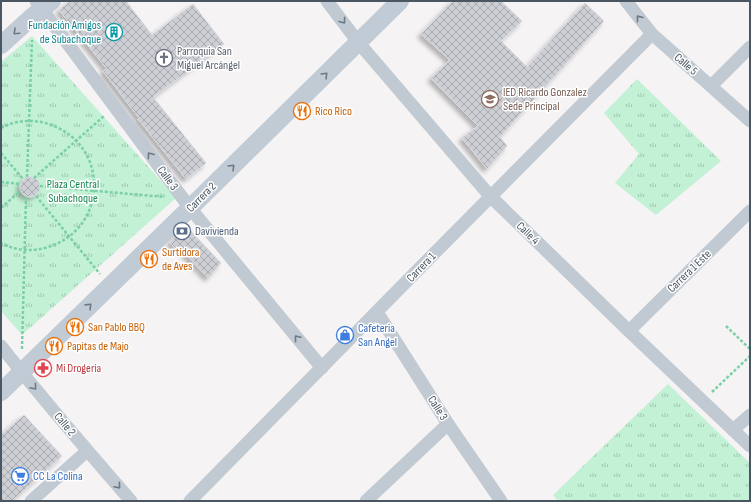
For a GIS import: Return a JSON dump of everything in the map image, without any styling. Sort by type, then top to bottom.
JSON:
[{"type":"street","name":"Calle 4","points":[[327,1],[358,42],[490,196],[628,331],[750,446]]},
{"type":"street","name":"Carrera 2","points":[[1,392],[110,286],[187,204],[400,1]]},
{"type":"street","name":"Calle 5","points":[[626,1],[652,34],[750,121]]},
{"type":"street","points":[[1,45],[41,7]]},
{"type":"street","name":"Calle 3","points":[[41,7],[187,204],[322,368]]},
{"type":"street","name":"Carrera 1","points":[[190,501],[490,196],[652,34]]},
{"type":"street","points":[[711,86],[748,52]]},
{"type":"street","name":"Carrera 1 Este","points":[[628,331],[750,212]]},
{"type":"street","name":"Calle 3","points":[[377,312],[448,424],[501,501]]},
{"type":"street","name":"Calle 2","points":[[1,346],[87,451],[131,501]]},
{"type":"street","points":[[733,430],[750,415]]},
{"type":"street","points":[[366,501],[448,424]]},
{"type":"street","points":[[31,501],[87,451]]},
{"type":"path","points":[[27,177],[29,121],[41,7]]},
{"type":"path","points":[[34,178],[114,106]]},
{"type":"path","points":[[1,128],[7,124],[29,121],[46,123],[63,130],[76,140],[87,155],[94,172],[95,191],[87,216],[70,237],[56,245],[41,249],[25,250],[8,247],[1,243]]},
{"type":"path","points":[[1,153],[23,179]]},
{"type":"path","points":[[1,182],[20,184]]},
{"type":"path","points":[[40,186],[95,191],[187,204]]},
{"type":"path","points":[[1,208],[20,191]]},
{"type":"path","points":[[36,196],[110,286]]},
{"type":"path","points":[[21,372],[26,197]]},
{"type":"path","points":[[726,326],[750,349]]},
{"type":"path","points":[[703,401],[750,356]]},
{"type":"green space","name":"Plaza Central Subachoque","points":[[32,36],[176,198],[22,335],[1,311],[1,62]]},
{"type":"green space","points":[[637,79],[721,161],[656,215],[615,183],[639,154],[604,113]]},
{"type":"green space","points":[[668,384],[750,463],[750,501],[558,501],[553,495]]},
{"type":"building","points":[[70,1],[126,1],[152,35],[193,4],[224,44],[153,97],[206,163],[186,179],[138,119],[139,118],[103,71],[107,69],[59,10]]},
{"type":"building","name":"IED Ricardo Gonzalez Sede Principal","points":[[453,1],[501,1],[522,21],[501,41],[527,67],[585,3],[604,21],[500,137],[507,146],[487,169],[462,138],[478,126],[431,78],[450,60],[421,34]]},
{"type":"building","points":[[26,177],[34,177],[40,183],[40,191],[34,197],[26,197],[20,191],[20,183]]},
{"type":"building","points":[[186,226],[221,263],[208,278],[178,246],[175,249],[170,242]]},
{"type":"building","name":"CC La Colina","points":[[24,415],[62,456],[12,501],[6,501],[1,496],[1,435]]},
{"type":"place","name":"Fundación Amigos de Subachoque","points":[[114,32]]},
{"type":"place","name":"Parroquia San Miguel Arcángel","points":[[164,58]]},
{"type":"place","name":"IED Ricardo Gonzalez Sede Principal","points":[[490,99]]},
{"type":"place","name":"Rico Rico","points":[[302,111]]},
{"type":"place","name":"Davivienda","points":[[182,231]]},
{"type":"place","name":"Surtidora de Aves","points":[[149,259]]},
{"type":"place","name":"San Pablo BBQ","points":[[75,327]]},
{"type":"place","name":"Cafeteria San Angel","points":[[345,335]]},
{"type":"place","name":"Papitas de Majo","points":[[54,346]]},
{"type":"place","name":"Mi Drogeria","points":[[43,368]]},
{"type":"place","name":"CC La Colina","points":[[20,476]]}]
